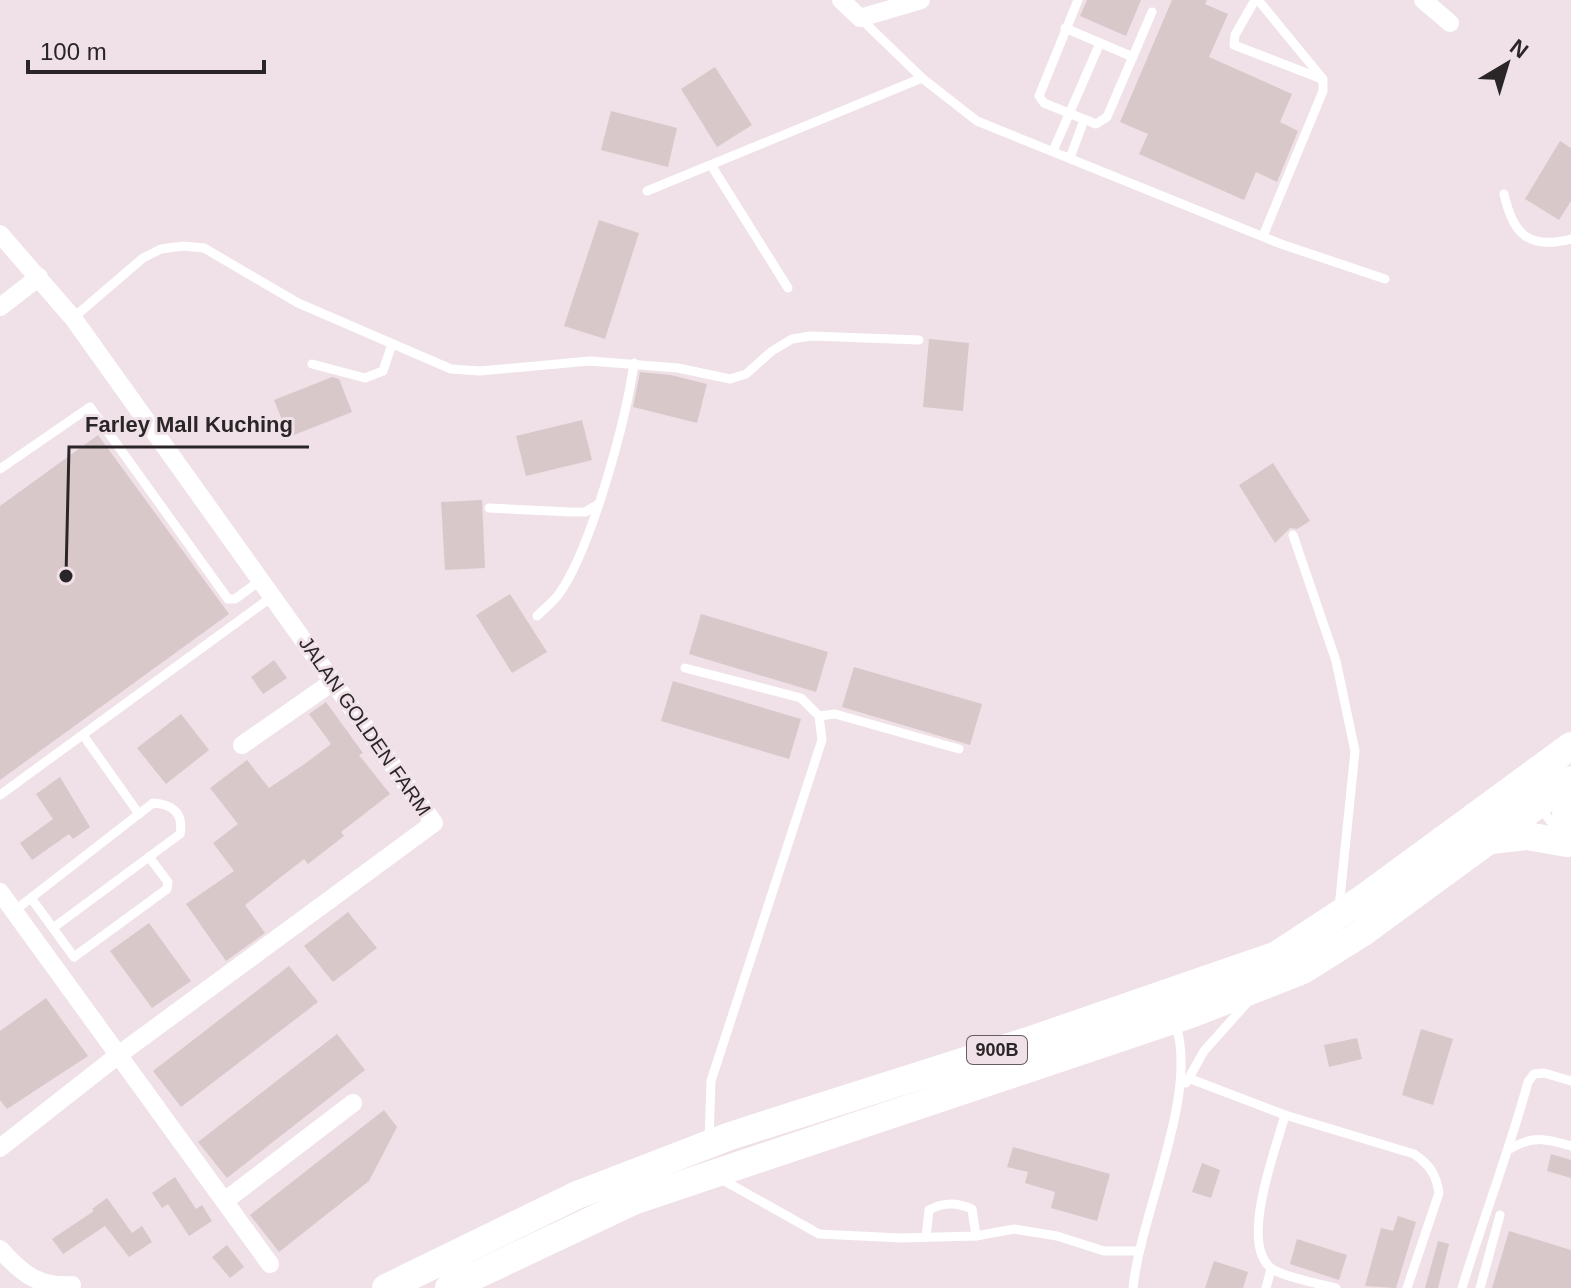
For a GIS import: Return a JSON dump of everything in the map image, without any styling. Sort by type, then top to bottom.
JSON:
[{"type":"highway","name":"900B","points":[[386,1288],[577,1195],[709,1144],[1277,955],[1530,793],[1571,746]]},
{"type":"highway","points":[[449,1288],[633,1201],[1174,1020],[1303,970],[1343,946],[1490,840],[1530,793],[1571,780]]},
{"type":"highway","points":[[1490,840],[1527,836],[1569,846],[1566,808],[1571,798]]},
{"type":"street","points":[[841,0],[860,18],[921,0]]},
{"type":"street","points":[[1423,0],[1450,23]]},
{"type":"street","name":"JALAN GOLDEN FARM","points":[[0,234],[73,318],[434,823],[117,1056],[0,1148]]},
{"type":"street","points":[[0,307],[39,277]]},
{"type":"street","points":[[242,745],[334,681]]},
{"type":"street","points":[[0,892],[7,916],[55,969],[270,1264]]},
{"type":"street","points":[[226,1200],[353,1103]]},
{"type":"street","points":[[0,1249],[23,1275],[42,1286],[72,1285]]},
{"type":"lane","points":[[1078,0],[1039,96],[1044,103],[1096,124],[1107,117],[1152,12]]},
{"type":"lane","points":[[1263,236],[1315,117],[1323,91],[1323,79],[1256,0],[1235,35],[1234,45],[1323,79]]},
{"type":"lane","points":[[860,18],[922,78],[977,121],[1263,236],[1385,279]]},
{"type":"lane","points":[[1065,28],[1133,57]]},
{"type":"lane","points":[[1053,151],[1100,43]]},
{"type":"lane","points":[[647,191],[922,78]]},
{"type":"lane","points":[[1070,158],[1084,120]]},
{"type":"lane","points":[[711,165],[788,288]]},
{"type":"lane","points":[[1504,194],[1513,224],[1532,241],[1547,244],[1571,239]]},
{"type":"lane","points":[[73,318],[143,258],[161,249],[183,246],[204,248],[298,303],[451,369],[480,371],[590,361],[634,363],[730,379],[746,374],[772,351],[792,339],[811,336],[919,340]]},
{"type":"lane","points":[[312,364],[365,378],[383,371],[392,344]]},
{"type":"lane","points":[[537,616],[559,593],[597,505],[628,399],[634,363]]},
{"type":"lane","points":[[0,469],[90,407],[228,599],[235,599],[261,579]]},
{"type":"lane","points":[[489,508],[585,512],[597,505]]},
{"type":"lane","points":[[1293,535],[1336,661],[1355,751],[1338,916]]},
{"type":"lane","points":[[0,795],[273,596]]},
{"type":"lane","points":[[685,668],[801,698],[819,716],[822,740],[711,1081],[709,1144]]},
{"type":"lane","points":[[819,716],[835,714],[959,749]]},
{"type":"lane","points":[[83,735],[139,814]]},
{"type":"lane","points":[[1530,793],[1569,846]]},
{"type":"lane","points":[[7,916],[153,803],[165,803],[178,813],[182,822],[180,834],[53,928]]},
{"type":"lane","points":[[55,969],[167,889],[168,882],[149,857]]},
{"type":"lane","points":[[31,898],[74,957]]},
{"type":"lane","points":[[1177,1100],[1213,1039],[1260,988]]},
{"type":"lane","points":[[1133,1288],[1139,1251],[1177,1100],[1183,1055],[1174,1020]]},
{"type":"lane","points":[[1462,1288],[1499,1168],[1510,1149],[1528,1082],[1534,1074],[1544,1073],[1571,1081]]},
{"type":"lane","points":[[1188,1078],[1285,1115],[1414,1154],[1428,1163],[1436,1177],[1439,1193],[1407,1288]]},
{"type":"lane","points":[[1285,1115],[1255,1231],[1262,1256],[1271,1269],[1336,1288]]},
{"type":"lane","points":[[1510,1149],[1538,1137],[1571,1146]]},
{"type":"lane","points":[[711,1173],[785,1218],[819,1234],[976,1236],[1014,1229],[1057,1236],[1104,1251],[1139,1251]]},
{"type":"lane","points":[[926,1237],[929,1210],[939,1204],[955,1203],[972,1209],[976,1236]]},
{"type":"lane","points":[[1480,1288],[1500,1215]]},
{"type":"lane","points":[[1266,1288],[1271,1269]]},
{"type":"building","points":[[1087,0],[1141,0],[1126,36],[1080,16]]},
{"type":"building","points":[[1172,0],[1207,0],[1205,4],[1228,14],[1209,57],[1292,94],[1280,122],[1298,131],[1277,182],[1256,172],[1244,200],[1139,154],[1148,134],[1120,122]]},
{"type":"building","points":[[715,67],[752,125],[717,147],[681,89]]},
{"type":"building","points":[[611,111],[677,128],[668,167],[601,150]]},
{"type":"building","points":[[1560,141],[1571,148],[1571,201],[1559,220],[1525,199]]},
{"type":"building","points":[[599,220],[639,233],[605,339],[564,326]]},
{"type":"building","points":[[929,339],[969,343],[963,411],[923,407]]},
{"type":"building","points":[[640,372],[671,375],[707,384],[697,423],[633,407]]},
{"type":"building","points":[[332,377],[339,379],[352,412],[289,437],[274,400]]},
{"type":"building","points":[[582,420],[592,460],[526,476],[516,436]]},
{"type":"building","points":[[98,435],[229,614],[0,780],[0,506]]},
{"type":"building","points":[[1273,463],[1310,521],[1297,529],[1290,528],[1275,543],[1239,485]]},
{"type":"building","points":[[482,500],[485,568],[445,570],[441,502]]},
{"type":"building","points":[[510,594],[547,652],[512,673],[476,615]]},
{"type":"building","points":[[701,614],[828,652],[816,692],[689,654]]},
{"type":"building","points":[[274,660],[287,678],[263,694],[251,677]]},
{"type":"building","points":[[854,667],[982,704],[970,745],[842,707]]},
{"type":"building","points":[[673,681],[801,719],[789,759],[661,721]]},
{"type":"building","points":[[326,702],[363,753],[359,755],[390,794],[341,832],[344,836],[308,864],[304,859],[245,905],[265,933],[226,961],[186,904],[234,871],[213,843],[238,824],[210,788],[247,760],[269,788],[306,763],[331,744],[309,714]]},
{"type":"building","points":[[181,714],[209,750],[166,784],[137,748]]},
{"type":"building","points":[[60,777],[90,827],[73,839],[69,834],[32,860],[20,843],[53,819],[36,794]]},
{"type":"building","points":[[348,912],[377,948],[333,982],[304,946]]},
{"type":"building","points":[[149,923],[191,981],[152,1008],[110,951]]},
{"type":"building","points":[[289,966],[318,1002],[181,1107],[153,1071]]},
{"type":"building","points":[[46,998],[88,1056],[7,1109],[0,1100],[0,1031]]},
{"type":"building","points":[[1421,1029],[1453,1039],[1433,1105],[1402,1095]]},
{"type":"building","points":[[337,1034],[365,1070],[227,1178],[198,1142]]},
{"type":"building","points":[[1357,1038],[1362,1059],[1329,1067],[1324,1045]]},
{"type":"building","points":[[384,1110],[397,1127],[369,1181],[279,1252],[250,1215]]},
{"type":"building","points":[[1013,1147],[1110,1174],[1097,1221],[1051,1208],[1055,1192],[1025,1183],[1028,1172],[1007,1167]]},
{"type":"building","points":[[1551,1154],[1571,1160],[1571,1178],[1547,1171]]},
{"type":"building","points":[[1202,1163],[1220,1170],[1211,1198],[1192,1192]]},
{"type":"building","points":[[175,1177],[196,1209],[202,1205],[212,1221],[189,1236],[168,1204],[162,1208],[152,1193]]},
{"type":"building","points":[[107,1198],[132,1233],[142,1226],[152,1242],[129,1257],[105,1226],[63,1254],[52,1239],[94,1211],[92,1209]]},
{"type":"building","points":[[1398,1216],[1416,1222],[1396,1288],[1365,1286],[1381,1228],[1393,1231]]},
{"type":"building","points":[[1509,1231],[1571,1250],[1571,1288],[1492,1288]]},
{"type":"building","points":[[1297,1239],[1347,1255],[1339,1280],[1290,1264]]},
{"type":"building","points":[[1438,1241],[1449,1244],[1438,1288],[1425,1288]]},
{"type":"building","points":[[227,1245],[244,1267],[230,1278],[212,1257]]},
{"type":"building","points":[[1214,1261],[1248,1272],[1243,1288],[1205,1288]]},
{"type":"place","name":"Farley Mall Kuching","points":[[66,576]]}]
